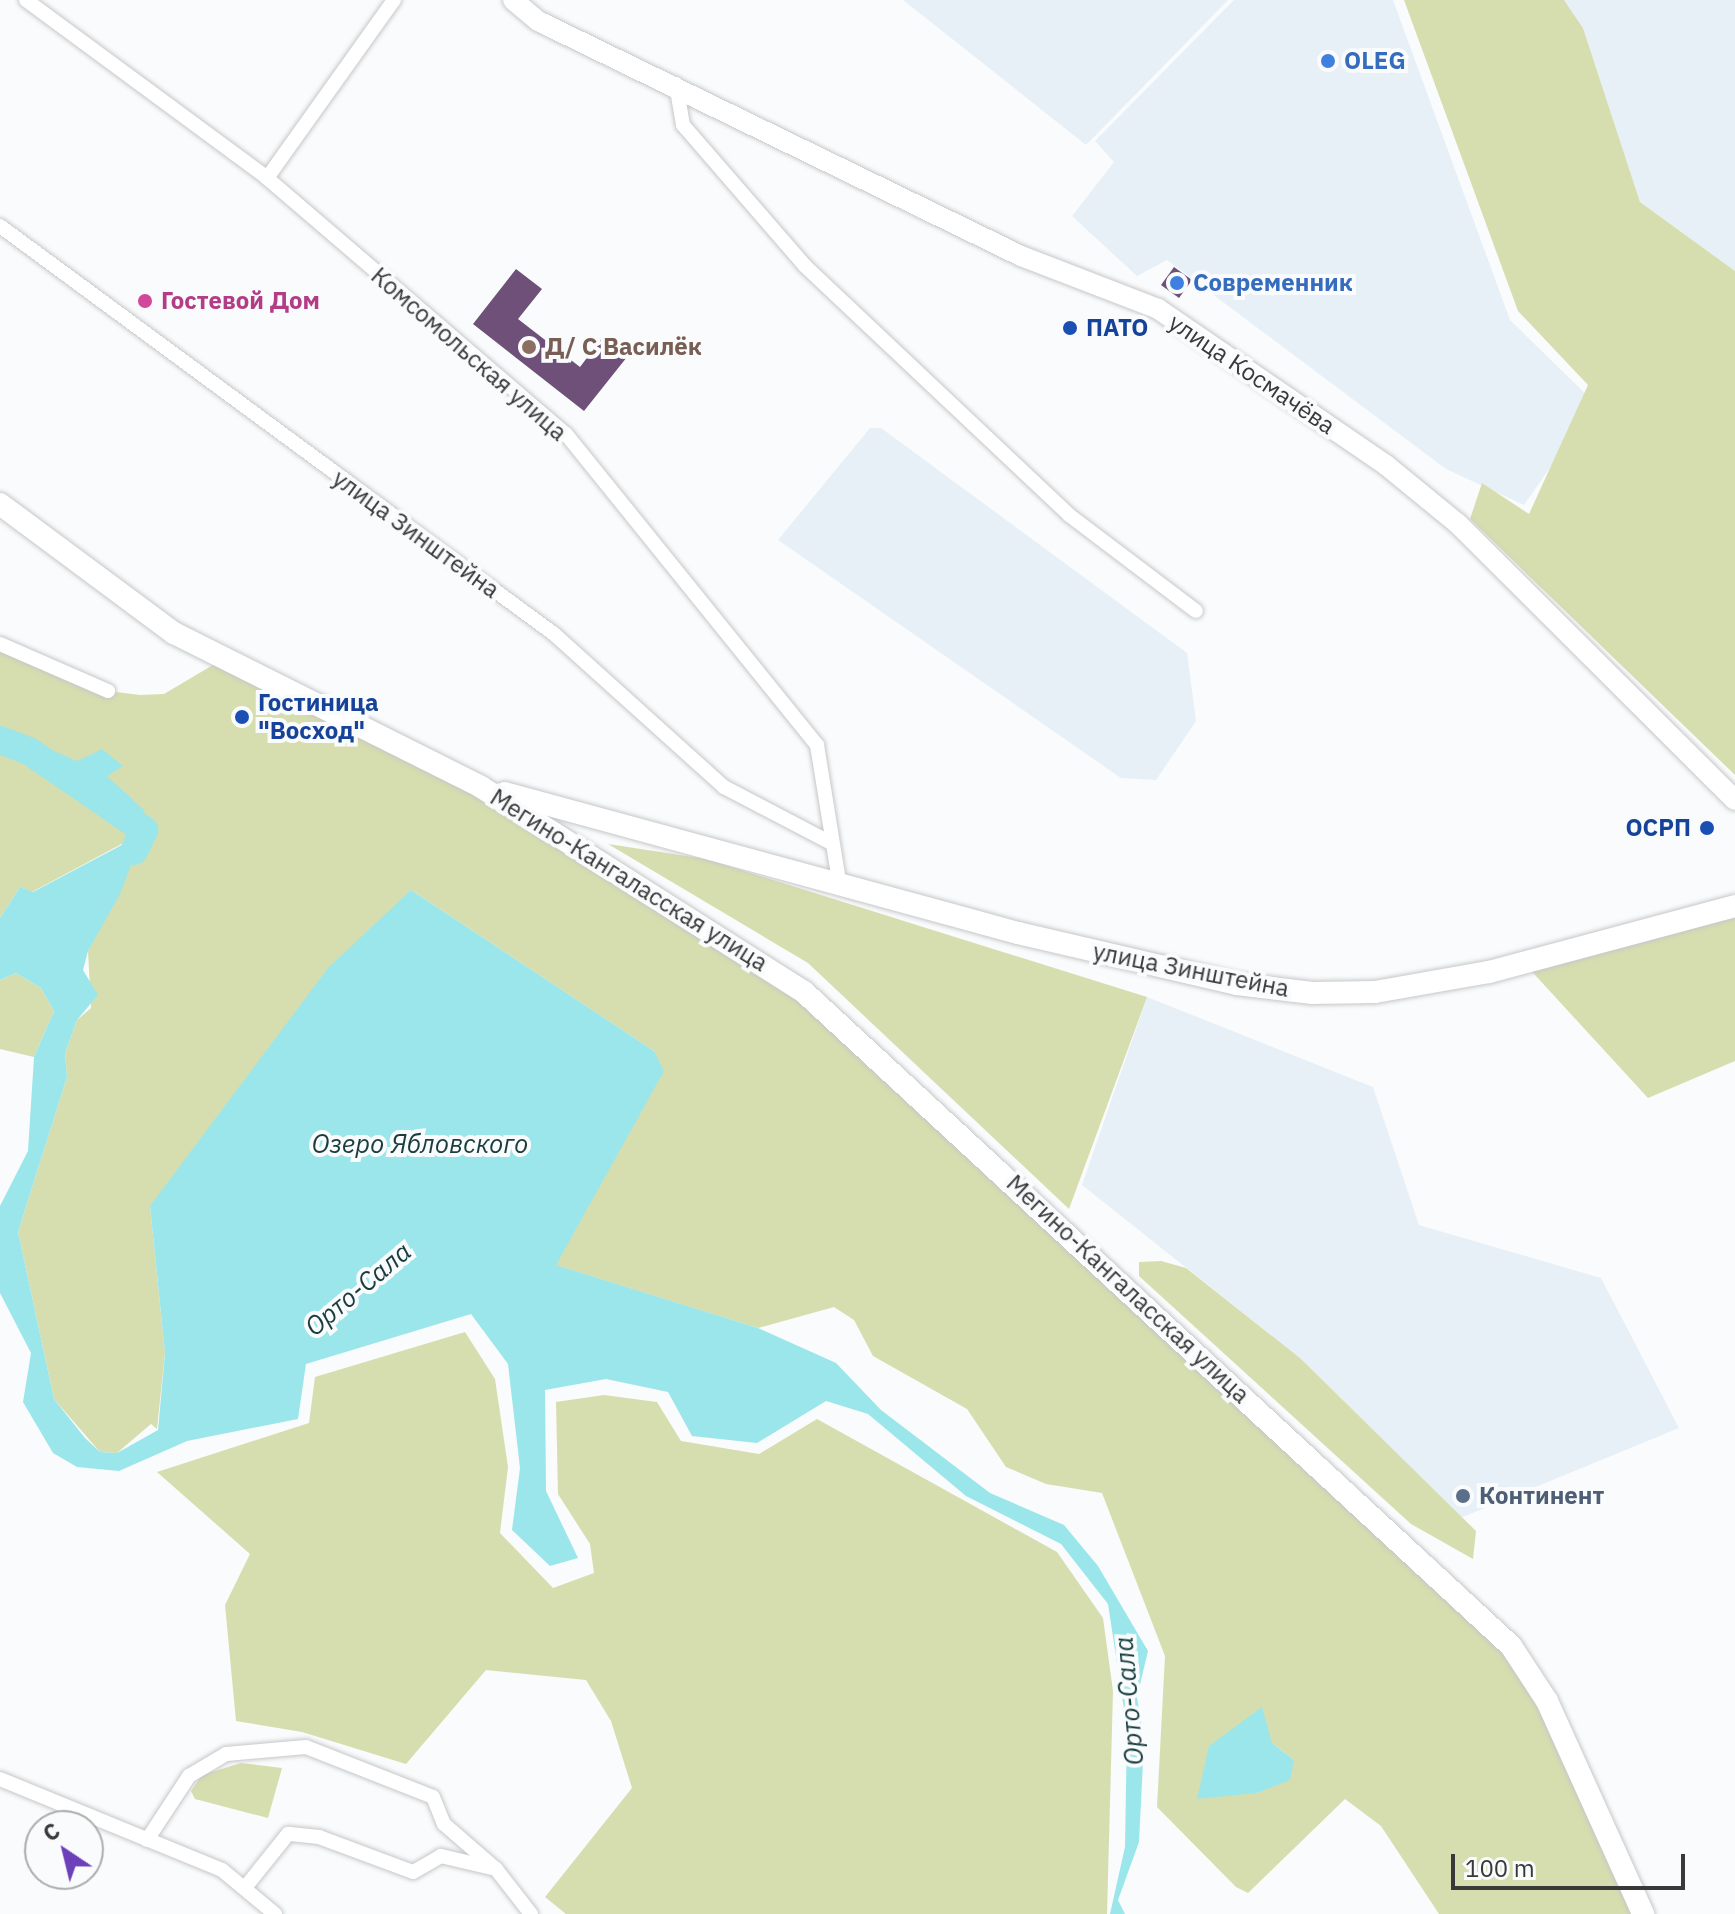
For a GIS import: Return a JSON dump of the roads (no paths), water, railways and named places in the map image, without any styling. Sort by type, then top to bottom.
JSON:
[{"type":"main road","name":"улица Космачёва","points":[[513,0],[538,21],[676,84],[1021,256],[1158,309],[1386,465],[1458,524],[1735,800]]},
{"type":"main road","name":"Мегино-Кангаласская улица","points":[[0,504],[174,633],[481,787],[804,992],[1511,1646],[1547,1701],[1643,1914]]},
{"type":"main road","name":"Мегино-Кангаласская улица","points":[[481,787],[839,881]]},
{"type":"main road","name":"улица Зинштейна","points":[[839,881],[1018,933],[1237,984],[1312,993],[1375,992],[1489,972],[1735,906]]},
{"type":"street","name":"Комсомольская улица","points":[[26,0],[267,178],[566,434],[817,745],[829,842],[839,881]]},
{"type":"street","points":[[267,178],[394,0]]},
{"type":"street","points":[[676,84],[683,125],[805,266],[1069,515],[1196,611]]},
{"type":"street","name":"улица Зинштейна","points":[[0,226],[554,634],[724,787],[829,842]]},
{"type":"street","points":[[0,644],[108,691]]},
{"type":"street","points":[[147,1840],[189,1776],[226,1754],[306,1747],[433,1797],[444,1824],[496,1869],[531,1914]]},
{"type":"street","points":[[0,1779],[248,1884],[275,1914]]},
{"type":"street","points":[[248,1884],[288,1834],[319,1837],[413,1872],[441,1856],[496,1869]]},
{"type":"water","name":"Озеро Ябловского","points":[[0,728],[77,761],[102,749],[123,766],[107,776],[144,810],[146,825],[120,894],[88,951],[83,970],[98,995],[77,1020],[65,1053],[67,1077],[18,1232],[54,1399],[85,1438],[100,1452],[117,1453],[158,1430],[165,1353],[150,1206],[328,968],[411,890],[654,1051],[664,1071],[556,1265],[758,1328],[836,1363],[881,1410],[990,1493],[1064,1525],[1098,1566],[1148,1651],[1137,1697],[1144,1742],[1139,1842],[1118,1900],[1125,1914],[1110,1914],[1125,1847],[1127,1729],[1108,1604],[1061,1544],[966,1496],[868,1414],[826,1401],[757,1443],[692,1436],[668,1392],[606,1379],[545,1390],[546,1491],[578,1558],[550,1566],[512,1530],[520,1468],[508,1364],[471,1314],[306,1364],[298,1419],[187,1441],[119,1471],[77,1467],[53,1453],[23,1402],[31,1353],[0,1293],[0,1206],[28,1151],[34,1057],[54,1011],[41,988],[16,973],[0,980],[0,918],[20,887],[33,892],[133,839],[134,814],[67,768],[0,744]]},
{"type":"water","points":[[1262,1707],[1272,1743],[1294,1760],[1290,1780],[1257,1793],[1197,1799],[1209,1746]]},
{"type":"waterway","name":"Орто-Сала","points":[[0,740],[29,751],[144,830],[134,851]]},
{"type":"place","name":"OLEG","points":[[1328,61]]},
{"type":"place","name":"Современник","points":[[1177,283]]},
{"type":"place","name":"Гостевой Дом","points":[[145,301]]},
{"type":"place","name":"ПАТО","points":[[1070,328]]},
{"type":"place","name":"Д/ С Василёк","points":[[529,347]]},
{"type":"place","name":"Гостиница \"Восход\"","points":[[242,717]]},
{"type":"place","name":"ОСРП","points":[[1707,828]]},
{"type":"place","name":"Континент","points":[[1463,1496]]}]
